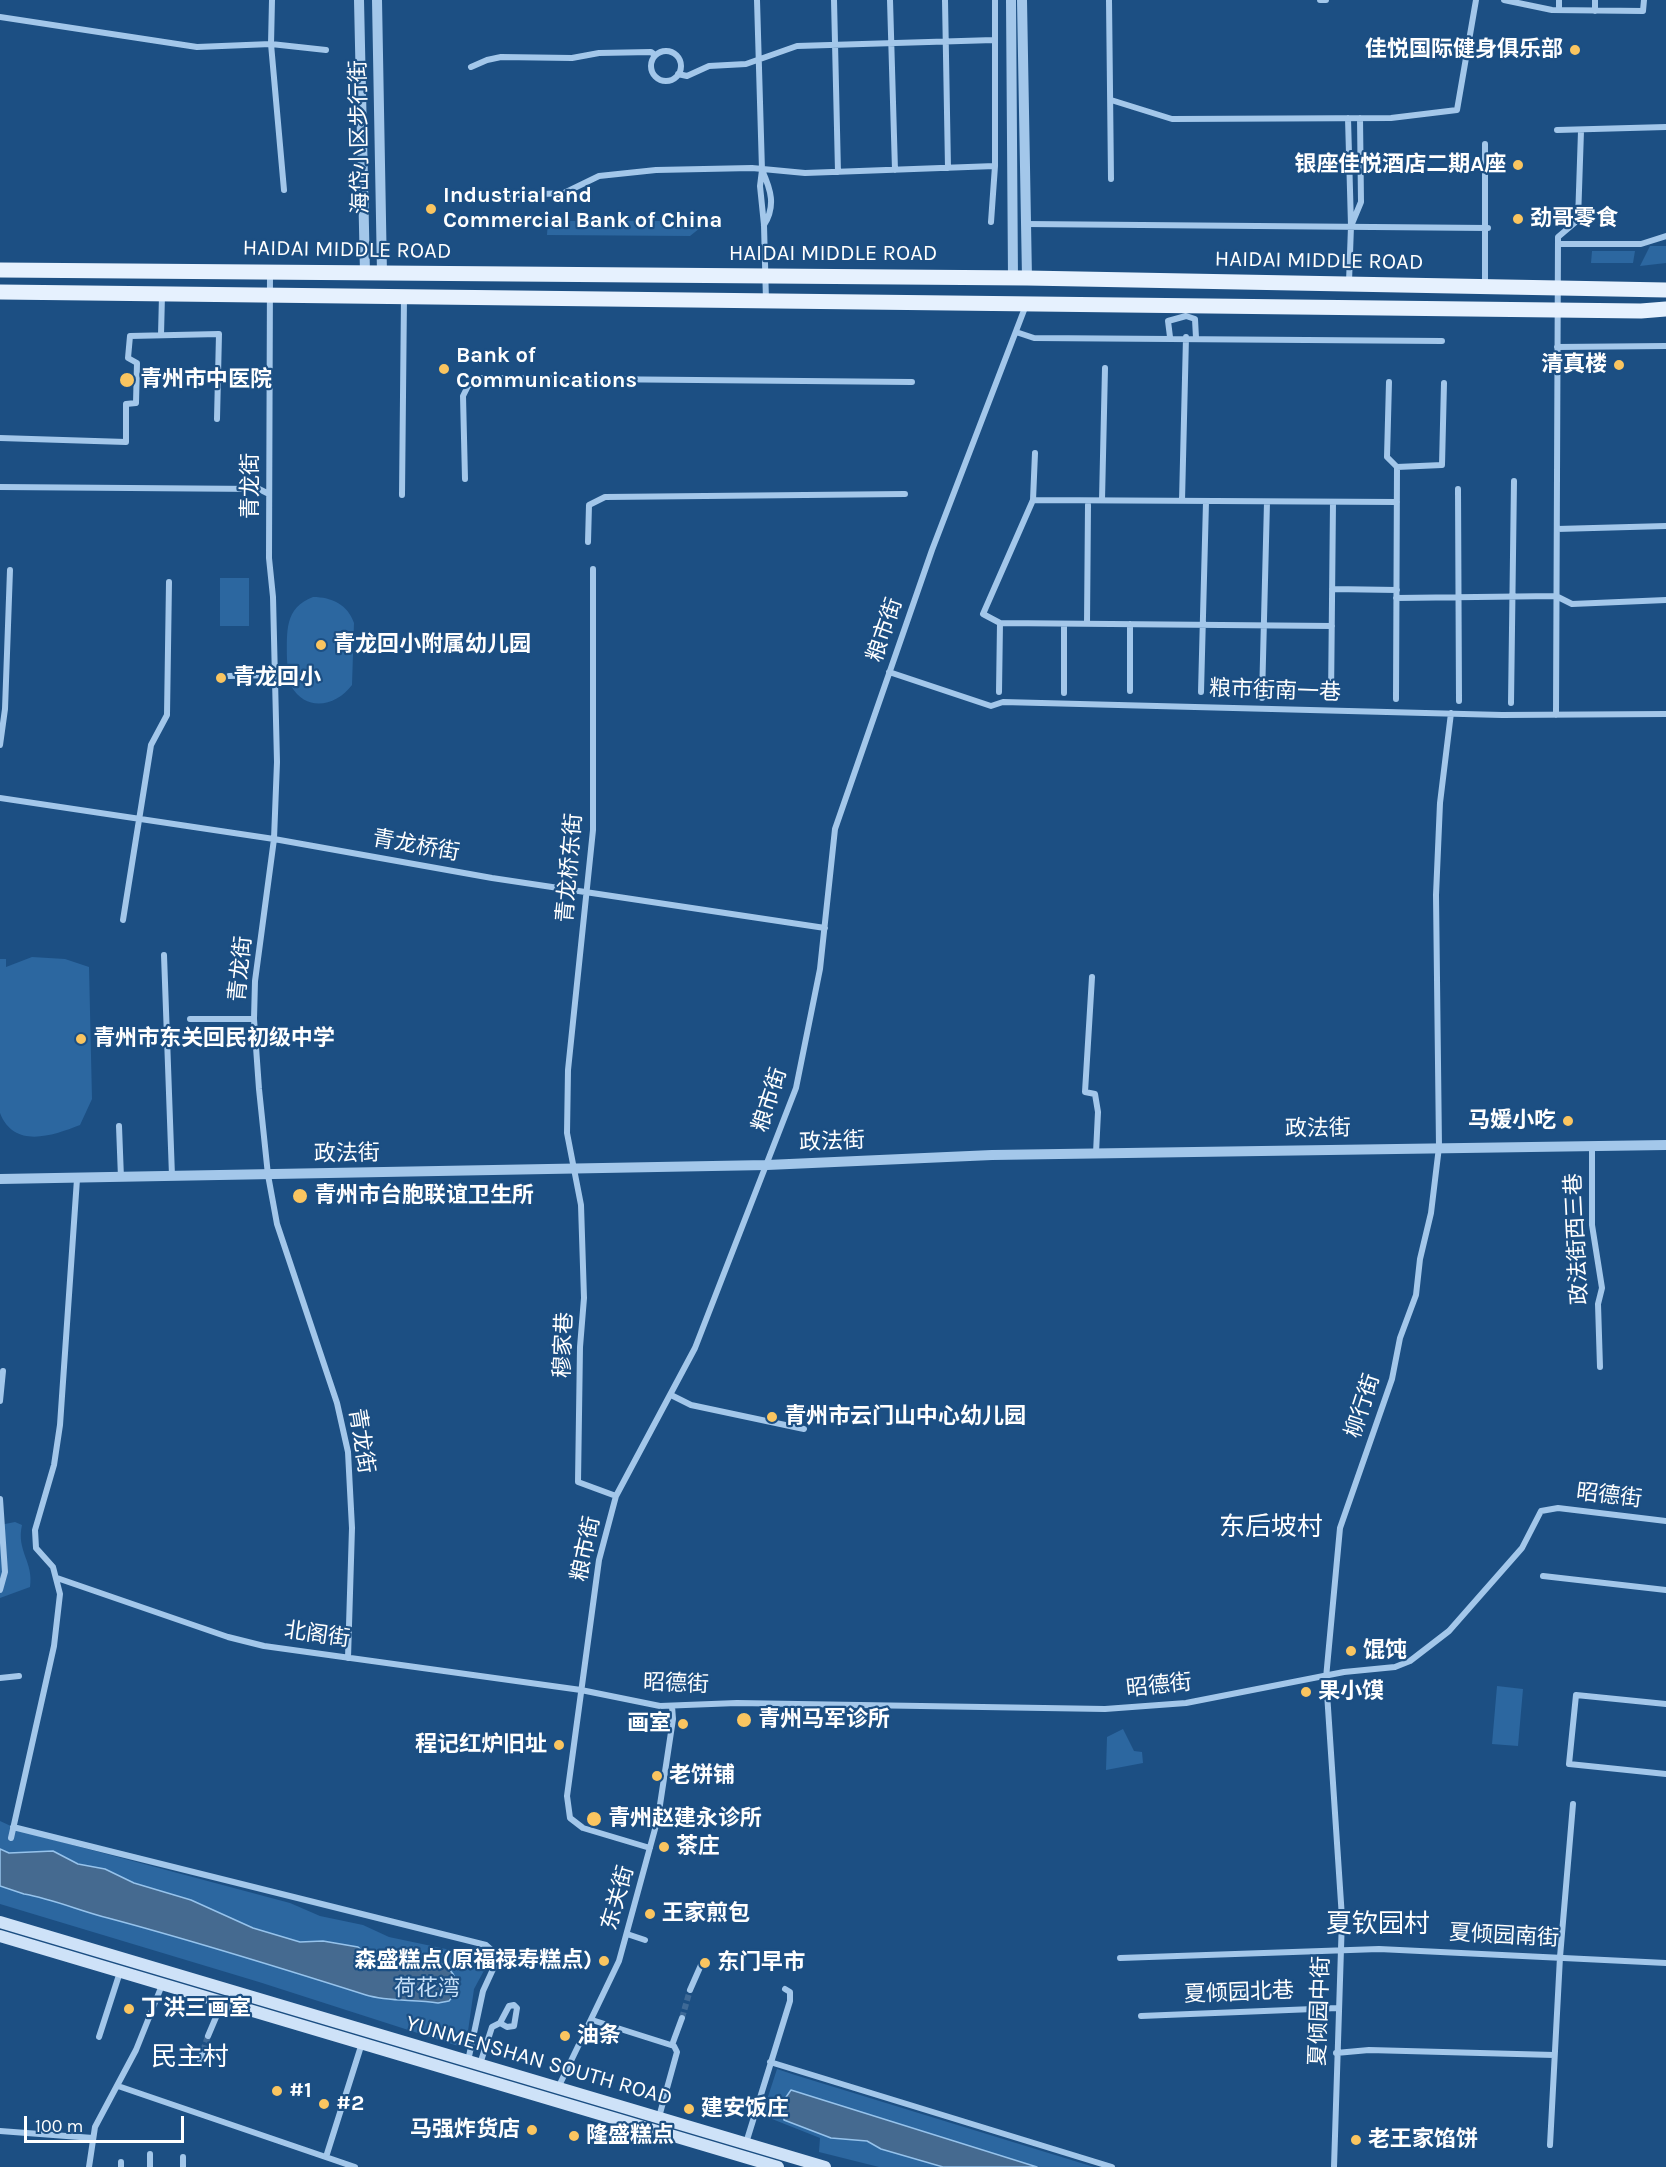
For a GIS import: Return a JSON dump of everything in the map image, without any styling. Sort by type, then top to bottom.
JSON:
[{"type":"main road","name":"HAIDAI MIDDLE ROAD","points":[[0,270],[1020,278],[1557,286],[1666,290]]},
{"type":"main road","name":"HAIDAI MIDDLE ROAD","points":[[0,292],[1026,304],[1186,310],[1557,309],[1641,311],[1666,309]]},
{"type":"main road","name":"YUNMENSHAN SOUTH ROAD","points":[[0,1922],[825,2167]]},
{"type":"main road","name":"YUNMENSHAN SOUTH ROAD","points":[[0,1936],[775,2166]]},
{"type":"main road","points":[[775,2166],[777,2153]]},
{"type":"street","points":[[272,0],[271,44],[285,190]]},
{"type":"street","name":"海岱小区步行街","points":[[358,0],[365,273]]},
{"type":"street","name":"海岱小区步行街","points":[[377,0],[382,273]]},
{"type":"street","points":[[757,0],[762,170],[760,186],[764,225],[766,301]]},
{"type":"street","points":[[834,0],[838,172]]},
{"type":"street","points":[[890,0],[895,170]]},
{"type":"street","points":[[945,0],[948,168]]},
{"type":"street","points":[[991,222],[995,166],[995,0]]},
{"type":"street","points":[[1011,0],[1020,278]]},
{"type":"street","points":[[1020,278],[1026,224],[1022,0]]},
{"type":"street","points":[[1109,0],[1111,178]]},
{"type":"street","points":[[1320,0],[1326,0]]},
{"type":"street","points":[[1111,100],[1172,119],[1401,117],[1457,110],[1476,0]]},
{"type":"street","points":[[1504,0],[1559,10],[1595,11],[1643,11],[1644,0]]},
{"type":"street","points":[[1559,0],[1559,10]]},
{"type":"street","points":[[1595,0],[1595,11]]},
{"type":"street","points":[[0,17],[197,47],[271,44],[326,50]]},
{"type":"street","points":[[678,74],[687,76],[709,66],[746,64],[797,46],[994,40]]},
{"type":"street","points":[[662,51],[675,54],[681,66],[678,74],[670,80],[656,77],[651,69],[655,55],[662,51]]},
{"type":"street","points":[[471,67],[501,57],[572,58],[599,53],[651,52],[655,55]]},
{"type":"street","points":[[1348,118],[1351,226],[1349,284]]},
{"type":"street","points":[[1351,226],[1361,202],[1360,118]]},
{"type":"street","points":[[1557,130],[1666,127]]},
{"type":"street","points":[[1556,715],[1558,237],[1578,220],[1581,130]]},
{"type":"street","points":[[1485,144],[1485,286]]},
{"type":"street","points":[[477,197],[564,193],[585,181],[619,173],[667,170],[838,172],[995,166]]},
{"type":"street","points":[[762,170],[770,188],[771,202],[771,214],[764,225]]},
{"type":"street","points":[[1026,224],[1488,228]]},
{"type":"street","points":[[1558,244],[1641,244],[1666,236]]},
{"type":"street","name":"青龙街","points":[[270,272],[269,494],[277,762],[274,839],[266,920],[257,958],[254,1019],[268,1175],[277,1224],[337,1403],[348,1452],[352,1528],[348,1658]]},
{"type":"street","points":[[161,335],[162,295]]},
{"type":"street","points":[[402,495],[404,297]]},
{"type":"street","name":"粮市街","points":[[650,1848],[584,1828],[570,1818],[567,1796],[599,1560],[616,1496],[695,1348],[796,1088],[814,1003],[825,928],[835,829],[932,550],[1026,304]]},
{"type":"street","points":[[1170,337],[1168,321],[1186,310],[1195,319],[1196,338]]},
{"type":"street","points":[[1016,332],[1034,338],[1170,337],[1442,341]]},
{"type":"street","points":[[0,438],[126,442],[126,404],[136,403],[137,363],[128,358],[130,336],[219,334],[217,419]]},
{"type":"street","points":[[1182,501],[1186,338]]},
{"type":"street","points":[[1557,347],[1666,346]]},
{"type":"street","points":[[1102,500],[1105,368]]},
{"type":"street","points":[[465,479],[463,396],[468,386],[481,378],[912,382]]},
{"type":"street","points":[[1389,382],[1387,457],[1397,467],[1396,699]]},
{"type":"street","points":[[1397,467],[1442,465],[1444,383]]},
{"type":"street","points":[[1035,453],[1033,500],[983,614],[1000,623],[1332,626]]},
{"type":"street","points":[[1512,703],[1514,481]]},
{"type":"street","points":[[0,487],[259,489],[269,494]]},
{"type":"street","points":[[1458,489],[1458,701]]},
{"type":"street","points":[[588,542],[589,504],[605,497],[905,494]]},
{"type":"street","points":[[1033,500],[1397,502]]},
{"type":"street","points":[[1202,692],[1206,502]]},
{"type":"street","points":[[1262,698],[1267,502]]},
{"type":"street","points":[[1330,699],[1333,502]]},
{"type":"street","points":[[1087,624],[1088,505]]},
{"type":"street","points":[[1557,529],[1666,526]]},
{"type":"street","name":"青龙桥东街","points":[[574,1168],[567,1133],[568,1070],[574,995],[588,893],[594,786],[593,569]]},
{"type":"street","points":[[0,745],[5,709],[10,570]]},
{"type":"street","points":[[123,920],[150,745],[167,715],[169,582]]},
{"type":"street","points":[[1332,589],[1397,590]]},
{"type":"street","points":[[1396,598],[1556,596],[1572,604],[1666,600]]},
{"type":"street","points":[[999,692],[1000,623]]},
{"type":"street","points":[[1064,624],[1064,693]]},
{"type":"street","points":[[1130,624],[1130,691]]},
{"type":"street","name":"粮市街南一巷","points":[[889,672],[990,706],[1003,702],[1556,715],[1666,714]]},
{"type":"street","points":[[229,676],[274,675]]},
{"type":"street","name":"柳行街","points":[[1326,1678],[1340,1528],[1392,1379],[1400,1338],[1416,1295],[1420,1259],[1431,1213],[1439,1147],[1436,895],[1440,803],[1451,713]]},
{"type":"street","name":"青龙桥街","points":[[0,798],[274,839],[588,893],[825,928]]},
{"type":"street","points":[[164,955],[172,1177]]},
{"type":"street","points":[[1092,977],[1084,1092],[1095,1094],[1098,1112],[1096,1153]]},
{"type":"street","points":[[190,1019],[254,1019]]},
{"type":"street","points":[[119,1126],[121,1178]]},
{"type":"street","name":"政法街西三巷","points":[[1592,1145],[1592,1225],[1602,1288],[1598,1304],[1600,1367]]},
{"type":"street","name":"政法街","points":[[0,1179],[767,1165],[1096,1153],[1666,1145]]},
{"type":"street","name":"穆家巷","points":[[574,1168],[581,1205],[584,1298],[578,1482],[616,1496]]},
{"type":"street","points":[[10,1838],[54,1646],[60,1594],[53,1567],[36,1548],[35,1530],[54,1465],[60,1425],[77,1179]]},
{"type":"street","points":[[0,1401],[3,1371]]},
{"type":"street","points":[[671,1395],[691,1405],[804,1429]]},
{"type":"street","points":[[0,1499],[5,1572],[0,1590]]},
{"type":"street","name":"昭德街","points":[[581,1690],[672,1706],[737,1703],[1105,1709],[1186,1702],[1326,1678],[1344,1672],[1395,1667],[1429,1648],[1449,1631],[1522,1548],[1541,1511],[1558,1508],[1666,1521]]},
{"type":"street","points":[[1543,1576],[1666,1590]]},
{"type":"street","name":"北阁街","points":[[57,1578],[228,1637],[287,1650],[581,1690]]},
{"type":"street","points":[[0,1678],[19,1676]]},
{"type":"street","name":"夏倾园中街","points":[[1326,1678],[1340,1883],[1334,2167]]},
{"type":"street","points":[[1666,1704],[1576,1695],[1569,1764],[1666,1774]]},
{"type":"street","name":"东关街","points":[[558,2088],[619,1961],[650,1848],[673,1719],[672,1706]]},
{"type":"street","points":[[1550,2145],[1560,1957],[1573,1804]]},
{"type":"street","points":[[13,1827],[486,1945],[495,1953],[494,1967],[483,1991],[474,2063]]},
{"type":"street","points":[[627,1934],[645,1940]]},
{"type":"street","name":"夏倾园南街","points":[[1120,1958],[1423,1950],[1666,1963]]},
{"type":"street","points":[[690,1990],[701,1965]]},
{"type":"street","points":[[99,2037],[121,1971]]},
{"type":"street","points":[[89,2167],[95,2127],[135,2050],[162,1984]]},
{"type":"street","points":[[746,2144],[790,2001],[790,1992],[785,1989]]},
{"type":"street","points":[[208,2036],[222,2002]]},
{"type":"street","name":"夏倾园北巷","points":[[1141,2016],[1338,2008]]},
{"type":"street","points":[[672,2045],[682,2018]]},
{"type":"street","points":[[592,2020],[672,2045],[677,2052],[659,2118]]},
{"type":"street","points":[[474,2063],[492,2027],[500,2022]]},
{"type":"street","points":[[326,2157],[362,2043]]},
{"type":"street","points":[[1336,2053],[1369,2050],[1554,2055]]},
{"type":"street","points":[[200,2061],[203,2051]]},
{"type":"street","points":[[770,2062],[1112,2167]]},
{"type":"street","points":[[118,2086],[326,2157],[335,2164],[355,2167]]},
{"type":"street","points":[[0,2131],[93,2138]]},
{"type":"street","points":[[150,2154],[150,2167]]},
{"type":"street","points":[[183,2157],[183,2167]]},
{"type":"green space","points":[[548,221],[685,221],[700,228],[690,236],[547,235]]},
{"type":"green space","points":[[1650,246],[1666,246],[1666,263],[1640,266]]},
{"type":"green space","points":[[1592,251],[1635,251],[1633,263],[1591,263]]},
{"type":"green space","points":[[220,578],[249,578],[249,626],[220,626]]},
{"type":"green space","name":"青龙回小附属幼儿园","points":[[313,597],[338,603],[348,611],[354,623],[352,685],[338,698],[322,704],[305,700],[298,695],[289,683],[288,673],[289,622],[297,608]]},
{"type":"green space","points":[[32,957],[65,959],[89,967],[92,1099],[80,1125],[58,1133],[35,1137],[14,1132],[0,1113],[0,959],[6,959],[6,967]]},
{"type":"green space","points":[[15,1522],[22,1525],[21,1542],[30,1570],[30,1587],[0,1598],[0,1525]]},
{"type":"green space","points":[[1497,1686],[1523,1689],[1518,1746],[1492,1744]]},
{"type":"green space","points":[[1123,1729],[1134,1751],[1142,1752],[1143,1763],[1106,1770],[1107,1737]]},
{"type":"green space","name":"荷花湾","points":[[0,1821],[24,1832],[290,1903],[320,1916],[363,1925],[389,1937],[460,1952],[476,1948],[485,1951],[487,1965],[474,1989],[466,2045],[458,2046],[259,1982],[0,1904]]},
{"type":"green space","points":[[777,2069],[1094,2167],[879,2167],[819,2152],[820,2138],[762,2115]]},
{"type":"shaded area","points":[[0,1849],[9,1853],[53,1851],[78,1864],[105,1869],[134,1883],[191,1900],[253,1928],[300,1942],[323,1941],[358,1947],[374,1959],[391,1966],[432,1967],[440,1963],[453,1974],[457,1991],[449,2001],[438,2003],[393,2000],[366,1995],[205,1945],[24,1894],[0,1886]]},
{"type":"shaded area","points":[[791,2090],[1037,2167],[943,2167],[881,2149],[867,2141],[831,2138],[784,2120],[782,2103]]},
{"type":"tunnel","points":[[682,2018],[690,1990]]},
{"type":"tunnel","points":[[203,2051],[208,2036]]},
{"type":"place","name":"佳悦国际健身俱乐部","points":[[1575,50]]},
{"type":"place","name":"银座佳悦酒店二期A座","points":[[1518,165]]},
{"type":"place","name":"Industrial and Commercial Bank of China","points":[[431,209]]},
{"type":"place","name":"劲哥零食","points":[[1518,219]]},
{"type":"place","name":"清真楼","points":[[1619,365]]},
{"type":"place","name":"Bank of Communications","points":[[444,369]]},
{"type":"place","name":"青州市中医院","points":[[127,380]]},
{"type":"place","name":"青龙回小附属幼儿园","points":[[321,645]]},
{"type":"place","name":"青龙回小","points":[[221,678]]},
{"type":"place","name":"青州市东关回民初级中学","points":[[81,1039]]},
{"type":"place","name":"马媛小吃","points":[[1568,1121]]},
{"type":"place","name":"青州市台胞联谊卫生所","points":[[300,1196]]},
{"type":"place","name":"青州市云门山中心幼儿园","points":[[772,1417]]},
{"type":"place","name":"馄饨","points":[[1351,1651]]},
{"type":"place","name":"果小馍","points":[[1306,1692]]},
{"type":"place","name":"青州马军诊所","points":[[744,1720]]},
{"type":"place","name":"画室","points":[[683,1724]]},
{"type":"place","name":"程记红炉旧址","points":[[559,1745]]},
{"type":"place","name":"老饼铺","points":[[657,1776]]},
{"type":"place","name":"青州赵建永诊所","points":[[594,1819]]},
{"type":"place","name":"茶庄","points":[[664,1847]]},
{"type":"place","name":"王家煎包","points":[[650,1914]]},
{"type":"place","name":"森盛糕点(原福禄寿糕点)","points":[[604,1961]]},
{"type":"place","name":"东门早市","points":[[705,1963]]},
{"type":"place","name":"丁洪三画室","points":[[129,2009]]},
{"type":"place","name":"油条","points":[[565,2036]]},
{"type":"place","name":"#1","points":[[277,2091]]},
{"type":"place","name":"#2","points":[[324,2104]]},
{"type":"place","name":"建安饭庄","points":[[689,2109]]},
{"type":"place","name":"马强炸货店","points":[[532,2130]]},
{"type":"place","name":"隆盛糕点","points":[[574,2136]]},
{"type":"place","name":"老王家馅饼","points":[[1356,2140]]},
{"type":"district","name":"东后坡村","points":[[1271,1528]]},
{"type":"district","name":"夏钦园村","points":[[1378,1925]]},
{"type":"district","name":"民主村","points":[[190,2058]]}]
